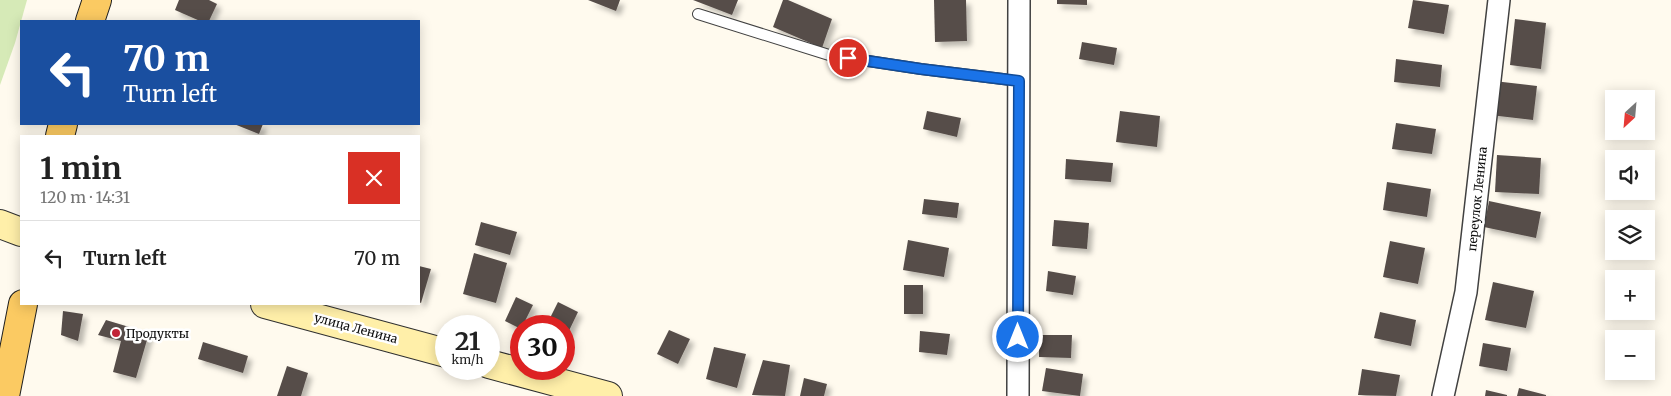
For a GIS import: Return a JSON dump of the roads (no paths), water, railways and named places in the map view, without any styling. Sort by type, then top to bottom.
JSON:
[{"type":"main road","points":[[90,20],[97,0]]},
{"type":"main road","points":[[5,396],[23,305]]},
{"type":"street","points":[[1018,396],[1019,0]]},
{"type":"street","name":"переулок Ленина","points":[[1443,396],[1466,292],[1499,0]]},
{"type":"street","points":[[0,224],[20,232]]},
{"type":"street","name":"улица Ленина","points":[[269,305],[435,349]]},
{"type":"street","points":[[500,368],[575,392],[608,396]]},
{"type":"lane","points":[[698,14],[830,55],[1019,81]]},
{"type":"place","name":"Продукты","points":[[116,333]]}]
